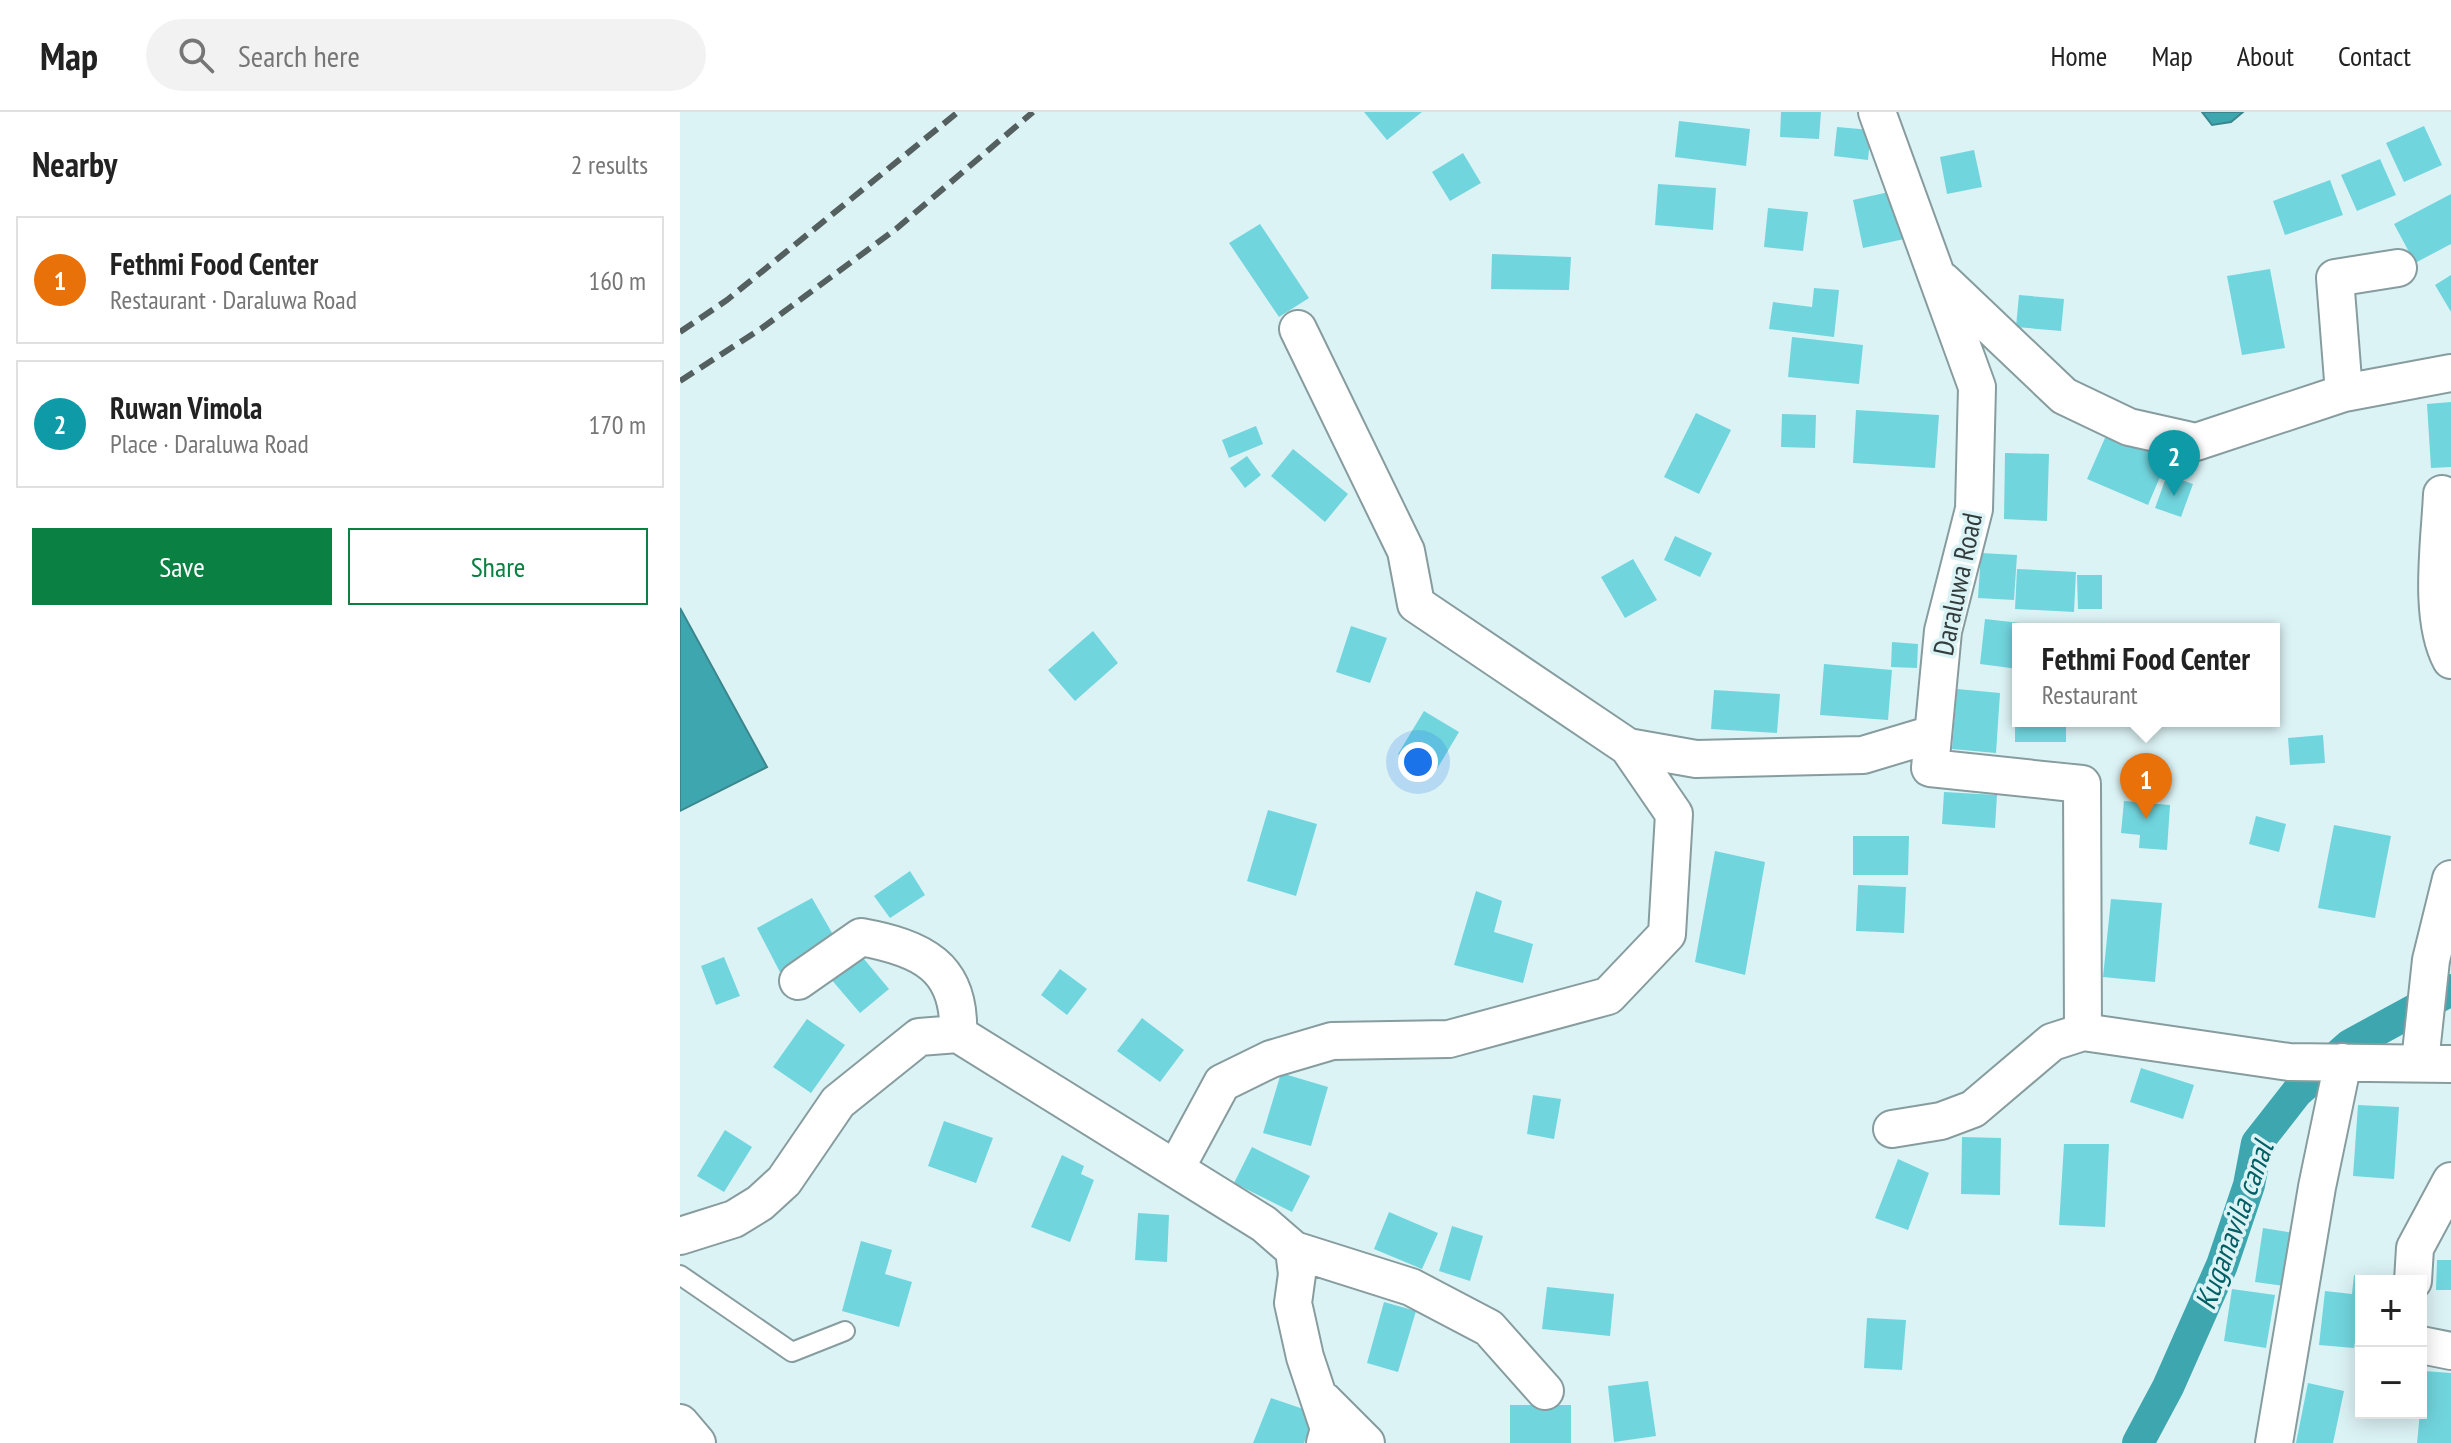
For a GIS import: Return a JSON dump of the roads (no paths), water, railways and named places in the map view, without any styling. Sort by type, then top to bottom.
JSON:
[{"type":"street","name":"Daraluwa Road","points":[[1877,112],[1977,387],[1974,509],[1943,631],[1930,768],[2082,784],[2083,1032]]},
{"type":"street","points":[[2344,393],[2335,278],[2398,268]]},
{"type":"street","points":[[1936,274],[2064,396],[2129,427],[2196,442],[2344,393],[2451,373]]},
{"type":"street","points":[[1176,1168],[1222,1083],[1271,1059],[1332,1041],[1449,1039],[1608,996],[1667,934],[1674,814],[1628,747],[1416,604],[1406,551],[1298,329]]},
{"type":"street","points":[[2442,494],[2437,589],[2446,650],[2451,660]]},
{"type":"street","points":[[1628,747],[1696,759],[1863,755],[1933,734]]},
{"type":"street","points":[[1892,1129],[1941,1121],[1973,1109],[2052,1042],[2083,1032],[2289,1062],[2436,1063],[2431,960],[2451,879]]},
{"type":"street","points":[[798,981],[861,937],[897,944],[937,968],[952,983],[959,1007],[958,1034]]},
{"type":"street","points":[[680,1236],[734,1219],[760,1203],[784,1181],[838,1102],[919,1037],[958,1034],[1264,1224],[1294,1250],[1411,1287],[1489,1328],[1545,1391]]},
{"type":"street","points":[[2274,1443],[2317,1187],[2343,1062]]},
{"type":"street","points":[[2413,1275],[2415,1248],[2451,1181]]},
{"type":"street","points":[[1294,1250],[1297,1274],[1293,1303],[1305,1357],[1323,1400],[1329,1429],[1325,1443]]},
{"type":"street","points":[[2427,1346],[2451,1351]]},
{"type":"street","points":[[1323,1400],[1366,1443]]},
{"type":"street","points":[[680,1423],[697,1443]]},
{"type":"lane","points":[[680,1275],[792,1352],[845,1331]]},
{"type":"water","points":[[2202,112],[2243,112],[2231,122],[2212,125]]},
{"type":"water","points":[[680,608],[767,767],[680,811]]},
{"type":"waterway","name":"Kuganavila canal","points":[[2138,1443],[2168,1387],[2222,1265],[2249,1185],[2257,1143],[2297,1092],[2350,1045],[2451,990]]},
{"type":"railway","points":[[680,332],[727,300],[958,112]]},
{"type":"railway","points":[[680,381],[762,328],[896,229],[1033,112]]},
{"type":"place","name":"Ruwan Vimola","points":[[2174,496]]},
{"type":"place","name":"Fethmi Food Center","points":[[2146,819]]}]
